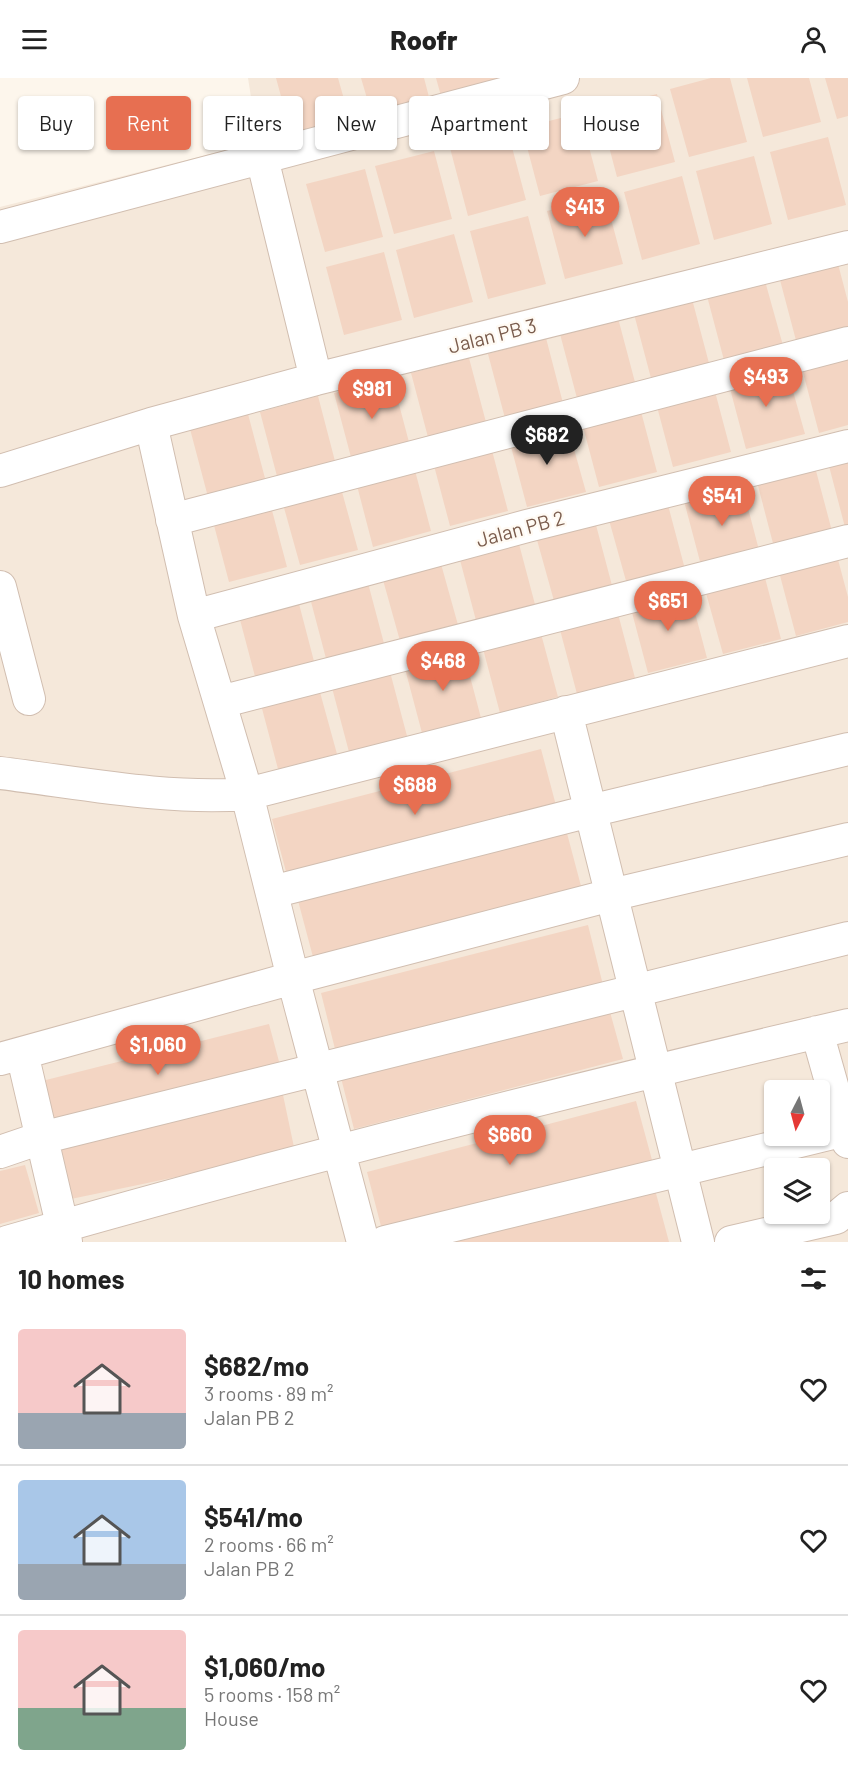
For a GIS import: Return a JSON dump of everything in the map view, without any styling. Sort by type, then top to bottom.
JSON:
[{"type":"street","points":[[0,227],[563,78]]},
{"type":"street","points":[[262,158],[316,379]]},
{"type":"street","name":"Jalan PB 3","points":[[0,471],[151,424],[316,379],[848,247]]},
{"type":"street","points":[[172,520],[848,344]]},
{"type":"street","points":[[151,424],[194,616],[247,794],[363,1242]]},
{"type":"street","name":"Jalan PB 2","points":[[194,616],[527,526],[848,446]]},
{"type":"street","points":[[220,702],[848,541]]},
{"type":"street","points":[[0,587],[29,699]]},
{"type":"street","points":[[0,773],[178,795],[212,797],[247,794],[848,642]]},
{"type":"street","points":[[566,712],[698,1242]]},
{"type":"street","points":[[272,892],[590,811],[848,749]]},
{"type":"street","points":[[64,1234],[41,1138],[11,1056],[293,978],[611,895],[848,839]]},
{"type":"street","points":[[0,1152],[41,1138],[848,938]]},
{"type":"street","points":[[6,1242],[64,1234],[338,1151],[655,1070],[848,1025]]},
{"type":"street","points":[[385,1242],[680,1171],[847,1136],[817,1032]]},
{"type":"street","points":[[731,1242],[836,1218],[848,1208]]},
{"type":"shaded area","points":[[248,78],[848,78],[848,1242],[0,1242],[0,207],[226,150],[303,150],[303,96],[251,96]]},
{"type":"building","points":[[276,78],[338,78],[343,96],[315,96],[315,126],[303,130],[303,96],[281,96]]},
{"type":"building","points":[[361,78],[424,78],[429,96],[409,96],[409,102],[397,105],[397,96],[366,96]]},
{"type":"building","points":[[436,78],[499,78],[499,81],[441,96]]},
{"type":"building","points":[[711,78],[730,78],[747,142],[689,157],[670,89]]},
{"type":"building","points":[[747,78],[809,78],[821,122],[763,137]]},
{"type":"building","points":[[825,78],[848,78],[848,116],[837,119]]},
{"type":"building","points":[[661,109],[675,162],[617,177],[610,150],[661,150]]},
{"type":"building","points":[[561,118],[561,150],[590,150],[598,181],[540,196],[528,150],[549,150],[549,121]]},
{"type":"building","points":[[828,137],[846,205],[788,220],[770,152]]},
{"type":"building","points":[[451,150],[513,150],[526,200],[468,216]]},
{"type":"building","points":[[434,151],[452,219],[394,234],[375,166]]},
{"type":"building","points":[[754,156],[772,224],[714,240],[696,171]]},
{"type":"building","points":[[365,169],[383,237],[325,252],[306,184]]},
{"type":"building","points":[[682,176],[700,244],[642,260],[624,192]]},
{"type":"building","points":[[605,196],[623,264],[565,279],[547,211]]},
{"type":"building","points":[[528,216],[546,284],[488,299],[470,231]]},
{"type":"building","points":[[454,234],[473,302],[414,318],[396,250]]},
{"type":"building","points":[[384,252],[402,320],[344,335],[326,267]]},
{"type":"building","points":[[838,264],[848,302],[848,335],[798,348],[780,280]]},
{"type":"building","points":[[765,281],[784,349],[725,364],[707,296]]},
{"type":"building","points":[[692,299],[710,367],[652,382],[634,314]]},
{"type":"building","points":[[618,318],[636,386],[578,402],[560,334]]},
{"type":"building","points":[[546,338],[564,407],[506,422],[488,354]]},
{"type":"building","points":[[848,352],[848,425],[819,433],[801,365]]},
{"type":"building","points":[[469,358],[487,426],[429,441],[411,373]]},
{"type":"building","points":[[786,366],[805,434],[746,449],[728,381]]},
{"type":"building","points":[[392,378],[410,446],[352,461],[334,393]]},
{"type":"building","points":[[713,384],[731,452],[673,467],[655,399]]},
{"type":"building","points":[[318,396],[336,465],[278,480],[260,412]]},
{"type":"building","points":[[639,404],[657,472],[599,487],[581,419]]},
{"type":"building","points":[[248,414],[266,482],[208,497],[190,429]]},
{"type":"building","points":[[567,424],[586,492],[527,507],[509,439]]},
{"type":"building","points":[[490,443],[508,511],[450,526],[432,458]]},
{"type":"building","points":[[848,461],[848,535],[847,535],[829,466]]},
{"type":"building","points":[[413,463],[431,531],[373,547],[355,478]]},
{"type":"building","points":[[815,467],[833,535],[775,551],[757,482]]},
{"type":"building","points":[[339,481],[358,550],[300,565],[281,497]]},
{"type":"building","points":[[742,485],[760,554],[702,569],[684,501]]},
{"type":"building","points":[[269,499],[287,567],[229,582],[211,514]]},
{"type":"building","points":[[668,505],[686,573],[628,588],[609,520]]},
{"type":"building","points":[[596,525],[614,593],[556,608],[537,540]]},
{"type":"building","points":[[519,544],[537,612],[478,628],[460,560]]},
{"type":"building","points":[[836,552],[848,597],[848,622],[796,636],[778,568]]},
{"type":"building","points":[[441,564],[460,632],[402,648],[383,580]]},
{"type":"building","points":[[763,570],[781,639],[723,654],[704,586]]},
{"type":"building","points":[[368,583],[386,651],[328,666],[310,598]]},
{"type":"building","points":[[689,590],[707,658],[648,673],[630,605]]},
{"type":"building","points":[[298,600],[316,669],[257,684],[239,616]]},
{"type":"building","points":[[617,610],[635,678],[577,694],[559,626]]},
{"type":"building","points":[[540,630],[558,697],[500,713],[482,645]]},
{"type":"building","points":[[463,650],[481,718],[422,733],[404,665]]},
{"type":"building","points":[[389,668],[407,736],[349,752],[331,684]]},
{"type":"building","points":[[318,685],[337,754],[278,769],[260,701]]},
{"type":"building","points":[[541,749],[558,813],[289,883],[272,819]]},
{"type":"building","points":[[564,822],[581,886],[313,957],[296,893]]},
{"type":"building","points":[[588,925],[604,989],[337,1057],[321,993]]},
{"type":"building","points":[[607,1001],[623,1059],[354,1129],[339,1070]]},
{"type":"building","points":[[269,1024],[281,1069],[46,1128],[34,1083]]},
{"type":"building","points":[[283,1095],[295,1152],[71,1199],[59,1142]]},
{"type":"building","points":[[636,1101],[652,1160],[382,1230],[367,1172]]},
{"type":"building","points":[[25,1165],[39,1213],[0,1224],[0,1171]]},
{"type":"building","points":[[654,1186],[669,1242],[435,1242]]}]
